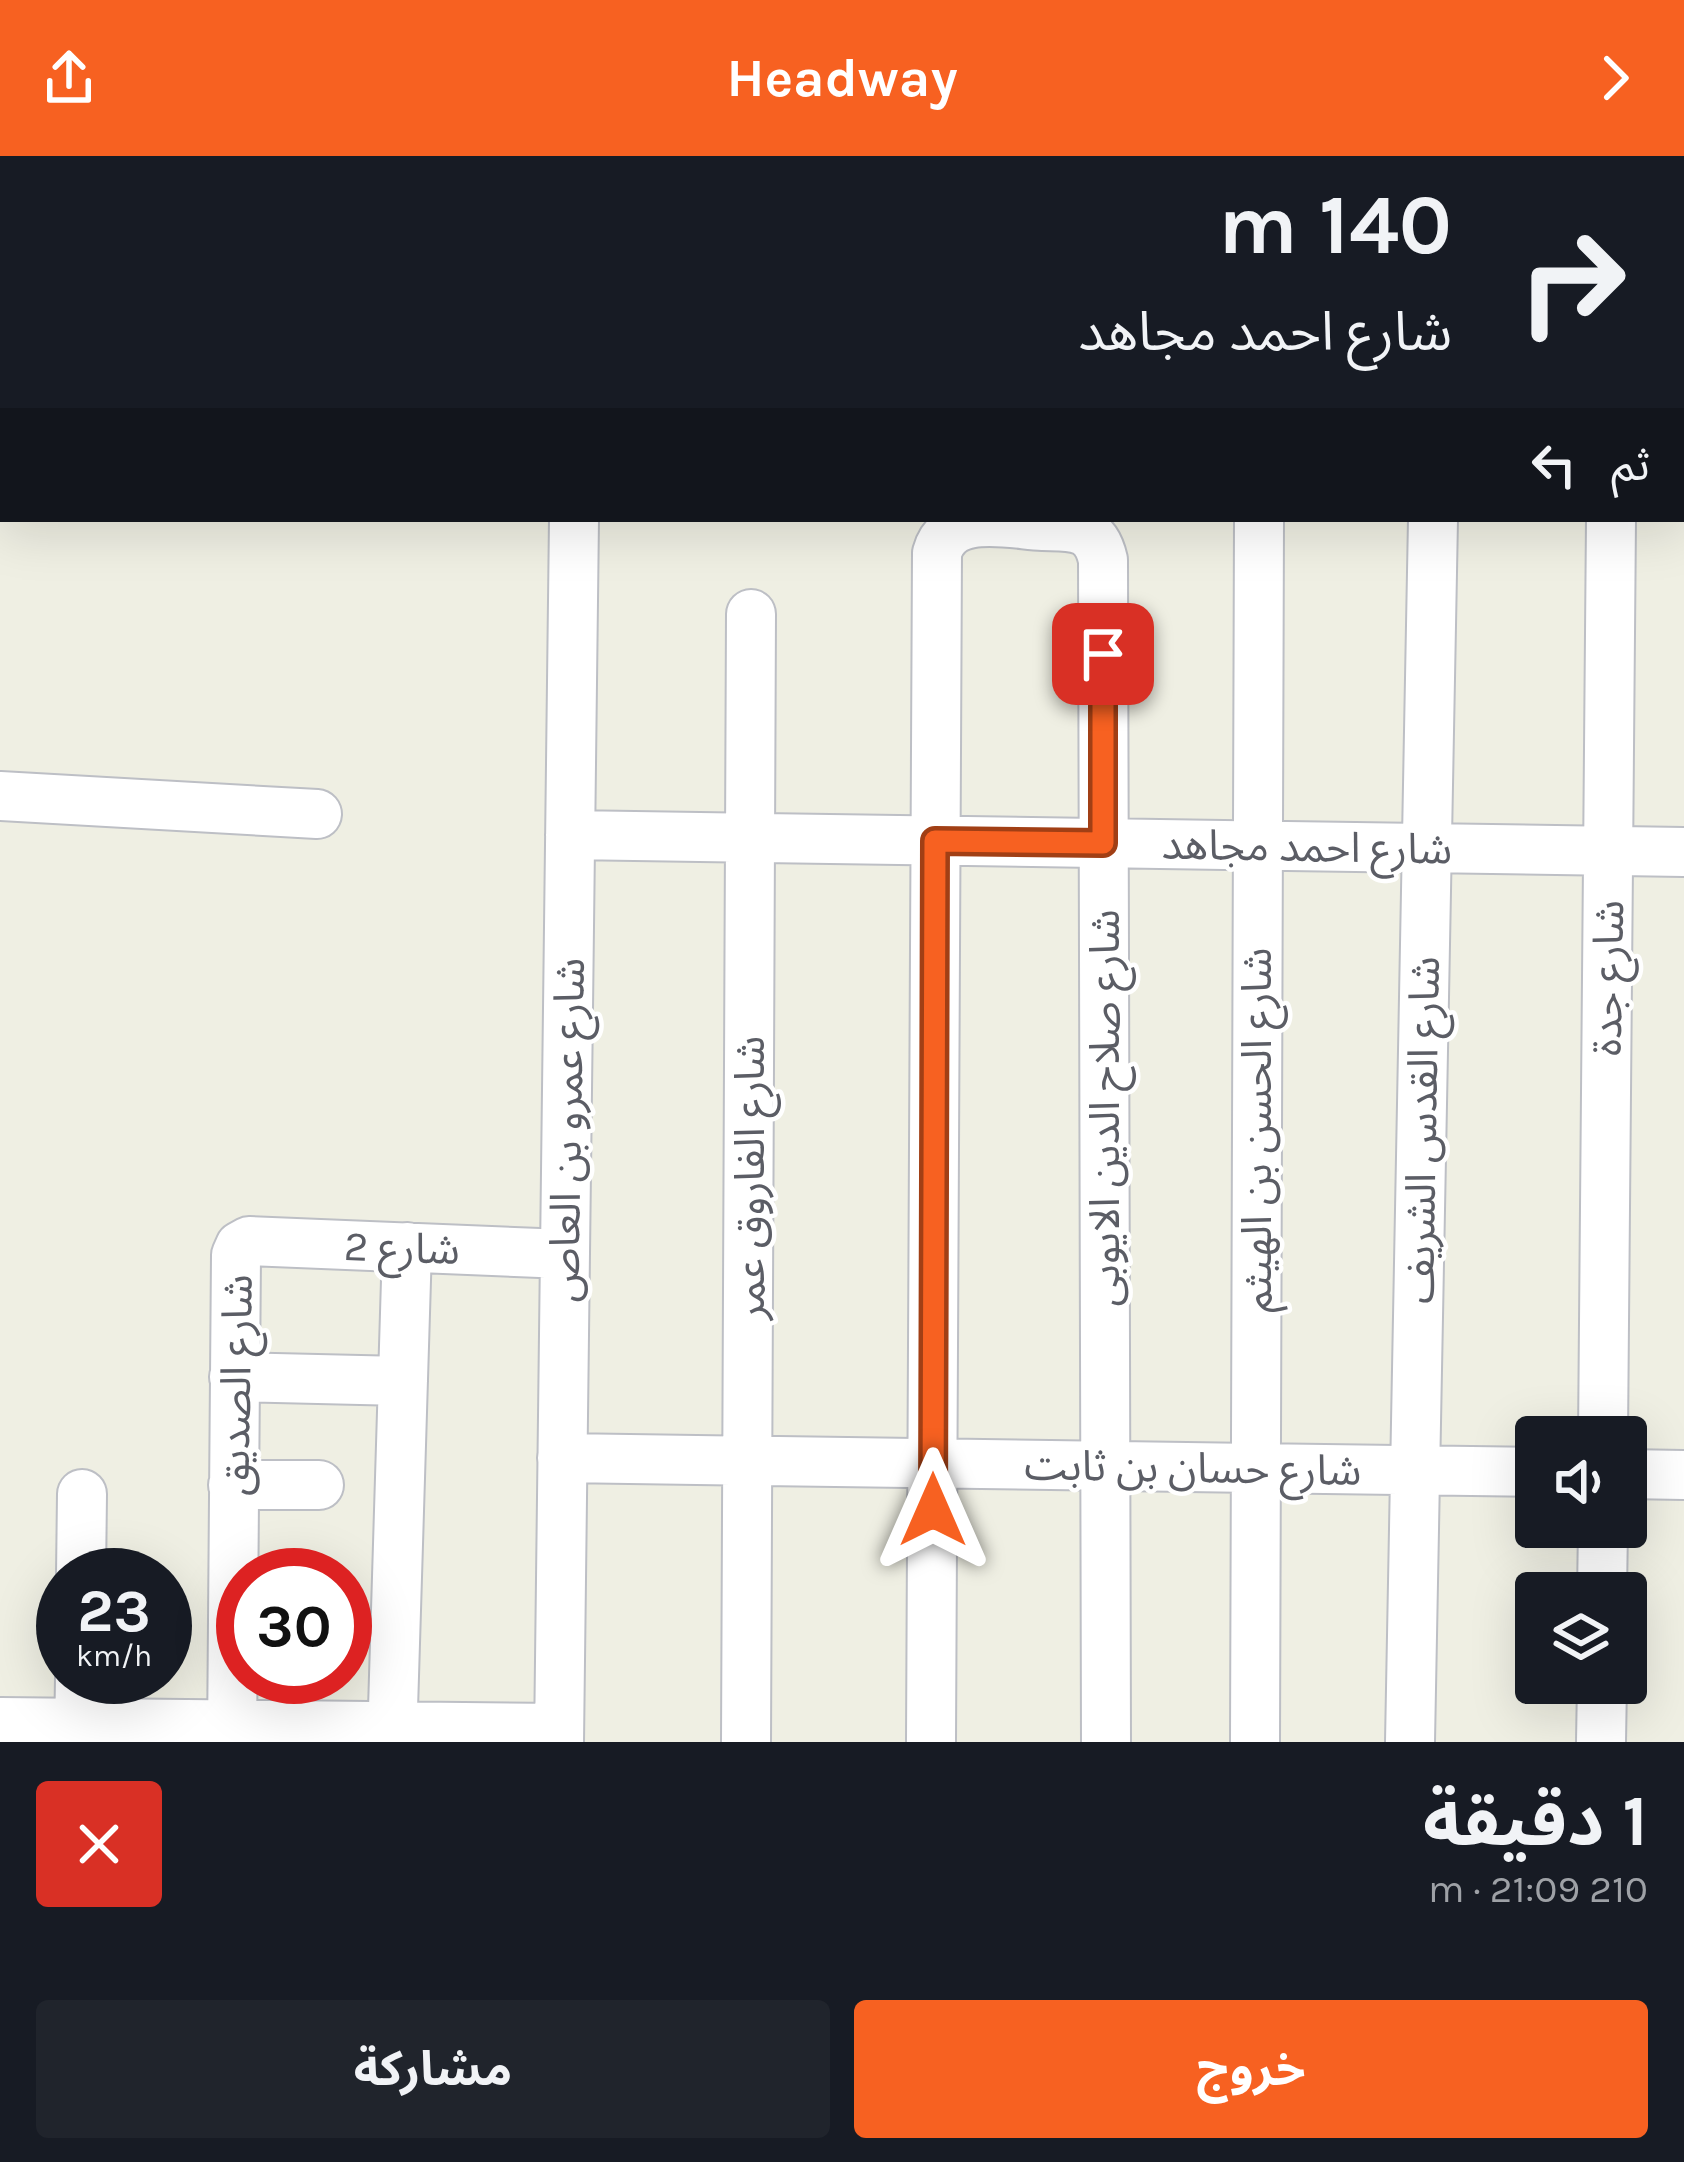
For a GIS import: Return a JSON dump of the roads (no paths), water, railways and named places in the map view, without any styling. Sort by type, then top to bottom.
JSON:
[{"type":"street","name":"شارع عمرو بن العاص","points":[[559,1735],[574,522]]},
{"type":"street","name":"شارع الحسن بن الهيثم","points":[[1255,1742],[1259,522]]},
{"type":"street","name":"شارع القدس الشريف","points":[[1410,1742],[1433,522]]},
{"type":"street","name":"شارع جدة","points":[[1604,1416],[1611,522]]},
{"type":"street","name":"شارع صلاح الدين الايوبى","points":[[935,841],[940,543],[965,523],[1043,523],[1087,532],[1101,551],[1106,1742]]},
{"type":"street","name":"شارع الفاروق عمر","points":[[746,1742],[751,614]]},
{"type":"street","points":[[0,796],[317,814]]},
{"type":"street","name":"شارع احمد مجاهد","points":[[570,835],[1684,852]]},
{"type":"street","points":[[931,1742],[935,841]]},
{"type":"street","name":"شارع 2","points":[[240,1246],[249,1241],[565,1254]]},
{"type":"street","name":"شارع الصديق","points":[[232,1733],[236,1255],[240,1246]]},
{"type":"street","points":[[393,1734],[407,1247]]},
{"type":"street","points":[[234,1377],[403,1381]]},
{"type":"street","name":"شارع حسان بن ثابت","points":[[562,1458],[1515,1472]]},
{"type":"street","points":[[1647,1474],[1684,1474]]},
{"type":"street","points":[[233,1485],[319,1485]]},
{"type":"street","points":[[81,1548],[82,1494]]},
{"type":"street","points":[[1601,1742],[1602,1704]]},
{"type":"street","points":[[0,1722],[80,1714],[232,1733],[559,1735]]}]
